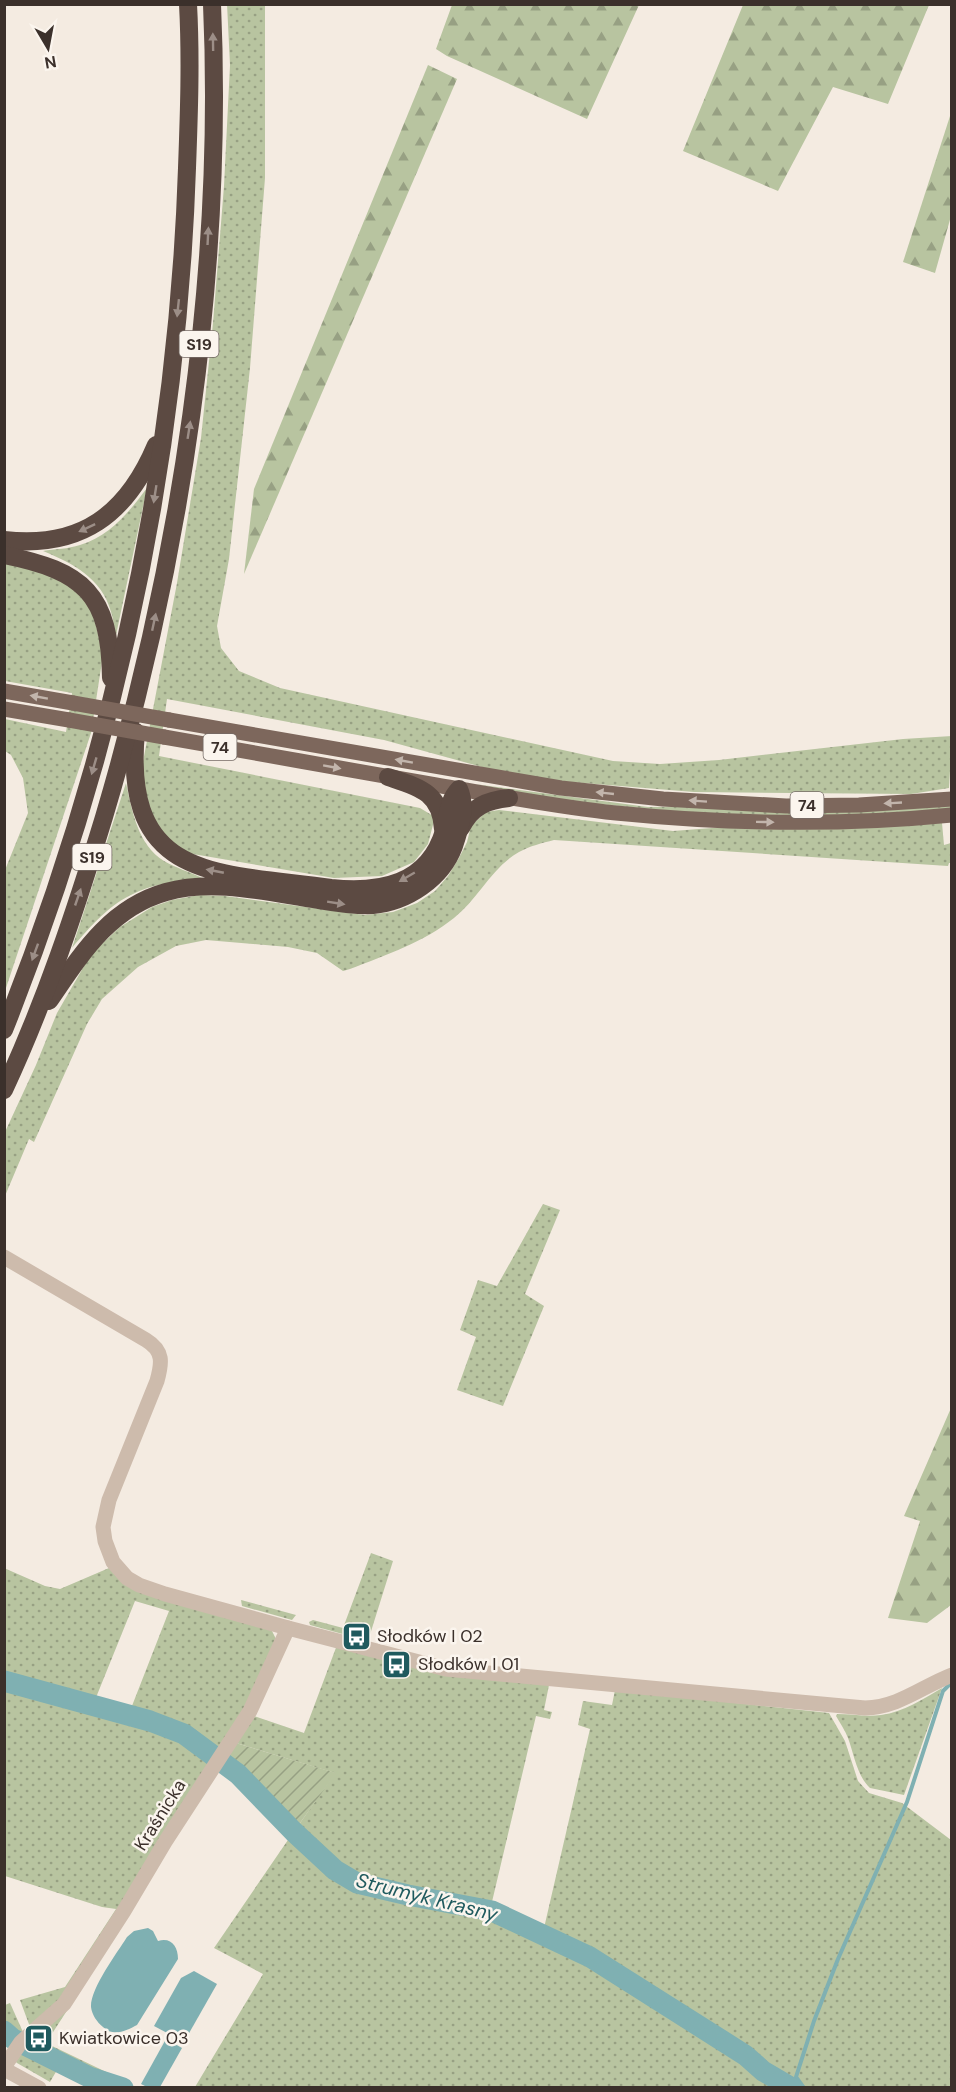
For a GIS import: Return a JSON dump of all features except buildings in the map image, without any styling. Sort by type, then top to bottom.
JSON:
[{"type":"highway","name":"S19","points":[[4,1030],[63,870],[111,704],[140,577],[168,416],[184,231],[188,123],[188,4]]},
{"type":"highway","name":"S19","points":[[4,1090],[56,963],[88,871],[132,720],[163,582],[191,412],[205,286],[214,70],[212,4]]},
{"type":"highway","points":[[4,540],[48,541],[68,537],[98,524],[122,504],[131,492],[150,460],[168,416]]},
{"type":"highway","points":[[4,555],[51,566],[67,573],[88,591],[96,603],[108,636],[111,653],[111,704]]},
{"type":"highway","points":[[141,679],[135,754],[139,798],[149,828],[169,852],[201,868],[320,887],[348,890],[381,888],[394,884],[417,871],[474,809],[485,802],[509,798]]},
{"type":"highway","points":[[388,777],[425,791],[432,797],[450,834]]},
{"type":"highway","points":[[29,1031],[90,943],[115,918],[140,902],[166,892],[219,887],[347,904],[384,903],[415,891],[439,872],[449,856],[452,796],[461,780]]},
{"type":"main road","name":"74","points":[[4,691],[169,720],[461,780],[509,798],[616,813],[753,821],[847,822],[951,815]]},
{"type":"main road","name":"74","points":[[4,708],[388,777],[461,780],[712,802],[786,806],[859,805],[951,799]]},
{"type":"street","points":[[4,1257],[158,1348],[161,1363],[157,1381],[108,1500],[103,1527],[105,1541],[113,1562],[127,1578],[139,1585],[288,1628],[446,1669],[720,1693],[858,1708],[876,1708],[895,1703],[951,1675]]},
{"type":"street","name":"Kraśnicka","points":[[4,2068],[28,2035],[64,2004],[250,1711],[288,1628]]},
{"type":"street","points":[[4,2068],[39,2088]]},
{"type":"green space","points":[[227,4],[265,5],[265,178],[250,368],[229,559],[217,626],[221,648],[239,671],[280,688],[613,761],[660,764],[719,760],[903,739],[952,736],[949,788],[911,794],[694,792],[522,778],[384,740],[167,699],[159,756],[420,808],[435,817],[428,844],[414,862],[382,876],[334,878],[187,853],[165,837],[147,807],[142,767],[177,583],[201,438],[224,186],[230,65]]},
{"type":"green space","points":[[452,4],[639,5],[587,119],[436,49]]},
{"type":"green space","points":[[743,5],[929,5],[888,104],[833,87],[778,191],[683,151]]},
{"type":"green space","points":[[428,65],[457,79],[244,574],[254,489]]},
{"type":"green space","points":[[951,113],[951,216],[935,273],[903,262]]},
{"type":"green space","points":[[147,488],[115,640],[112,615],[101,590],[84,573],[43,551],[75,546],[101,536],[126,514]]},
{"type":"green space","points":[[5,561],[60,577],[83,598],[94,616],[103,655],[91,733],[5,991],[5,870],[28,813],[23,778],[11,755],[5,751],[5,719],[66,732],[72,693],[5,681]]},
{"type":"green space","points":[[126,783],[138,826],[148,846],[164,861],[202,878],[159,885],[128,897],[114,905],[72,948]]},
{"type":"green space","points":[[475,784],[648,807],[951,804],[951,810],[832,816],[703,814],[556,800]]},
{"type":"green space","points":[[499,810],[673,831],[712,828],[942,823],[944,845],[951,843],[951,863],[948,866],[554,840],[527,848],[509,858],[463,910],[442,927],[391,953],[343,971],[317,953],[288,947],[206,940],[176,946],[138,967],[102,999],[87,1024],[34,1142],[29,1139],[5,1196],[5,1132],[57,1013],[91,954],[120,927],[152,907],[172,900],[199,895],[225,896],[365,915],[393,912],[417,903],[435,891],[459,858],[467,842],[471,826],[486,812]]},
{"type":"green space","points":[[543,1204],[560,1210],[525,1294],[544,1306],[503,1406],[457,1390],[476,1337],[460,1330],[478,1280],[497,1286]]},
{"type":"green space","points":[[951,1408],[951,1605],[927,1623],[888,1618],[920,1521],[904,1516]]},
{"type":"green space","points":[[371,1553],[393,1561],[368,1641],[310,1625],[309,1622],[313,1620],[343,1628]]},
{"type":"green space","points":[[4,1568],[45,1586],[60,1589],[109,1568],[272,1631],[277,1641],[250,1698],[216,1753],[185,1732],[130,1711],[169,1611],[135,1601],[95,1700],[5,1677]]},
{"type":"green space","points":[[241,1600],[296,1615],[292,1620],[242,1606]]},
{"type":"green space","points":[[337,1645],[549,1685],[544,1710],[552,1712],[550,1719],[536,1716],[491,1906],[358,1878],[337,1864],[298,1826],[335,1773],[236,1743],[254,1716],[304,1733]]},
{"type":"green space","points":[[4,1683],[150,1723],[183,1736],[214,1758],[65,1995],[30,2027],[20,2000],[65,1987],[116,1909],[102,1907],[5,1876]]},
{"type":"green space","points":[[942,1688],[904,1795],[870,1788],[859,1771],[837,1714],[870,1716],[898,1711]]},
{"type":"green space","points":[[615,1690],[829,1713],[845,1741],[858,1781],[869,1793],[902,1803],[951,1840],[951,2087],[799,2087],[764,2067],[752,2056],[591,1952],[544,1928],[590,1729],[578,1725],[583,1701],[612,1705]]},
{"type":"green space","points":[[236,1743],[336,1773],[295,1830],[226,1762]]},
{"type":"green space","points":[[290,1837],[348,1885],[487,1915],[578,1957],[782,2087],[195,2087],[263,1974],[214,1948]]},
{"type":"green space","points":[[10,2003],[23,2032],[16,2038],[5,2026],[5,2005]]},
{"type":"green space","points":[[68,2009],[46,2043],[129,2083],[126,2087],[89,2075],[26,2043]]},
{"type":"green space","points":[[24,2046],[88,2078],[120,2087],[89,2086],[57,2070],[50,2082],[15,2061]]},
{"type":"water","points":[[148,1928],[153,1931],[158,1941],[167,1940],[173,1944],[177,1950],[178,1959],[137,2025],[124,2031],[111,2032],[101,2025],[92,2013],[92,1999],[105,1971],[127,1937],[134,1931]]},
{"type":"water","points":[[194,1971],[217,1984],[184,2042],[154,2026],[181,1978]]},
{"type":"water","points":[[166,2039],[182,2048],[160,2087],[147,2087],[141,2084]]},
{"type":"waterway","name":"Strumyk Krasny","points":[[4,1681],[150,1721],[184,1734],[238,1774],[294,1832],[335,1870],[357,1883],[492,1911],[590,1957],[745,2055],[763,2071],[792,2088]]},
{"type":"waterway","points":[[804,2088],[796,2077],[814,2021],[838,1959],[907,1802],[943,1691],[949,1685]]},
{"type":"waterway","points":[[4,2031],[13,2039],[89,2077],[123,2088]]},
{"type":"place","name":"Słodków I 02","points":[[356,1636]]},
{"type":"place","name":"Słodków I 01","points":[[397,1664]]},
{"type":"place","name":"Kwiatkowice 03","points":[[38,2038]]}]
